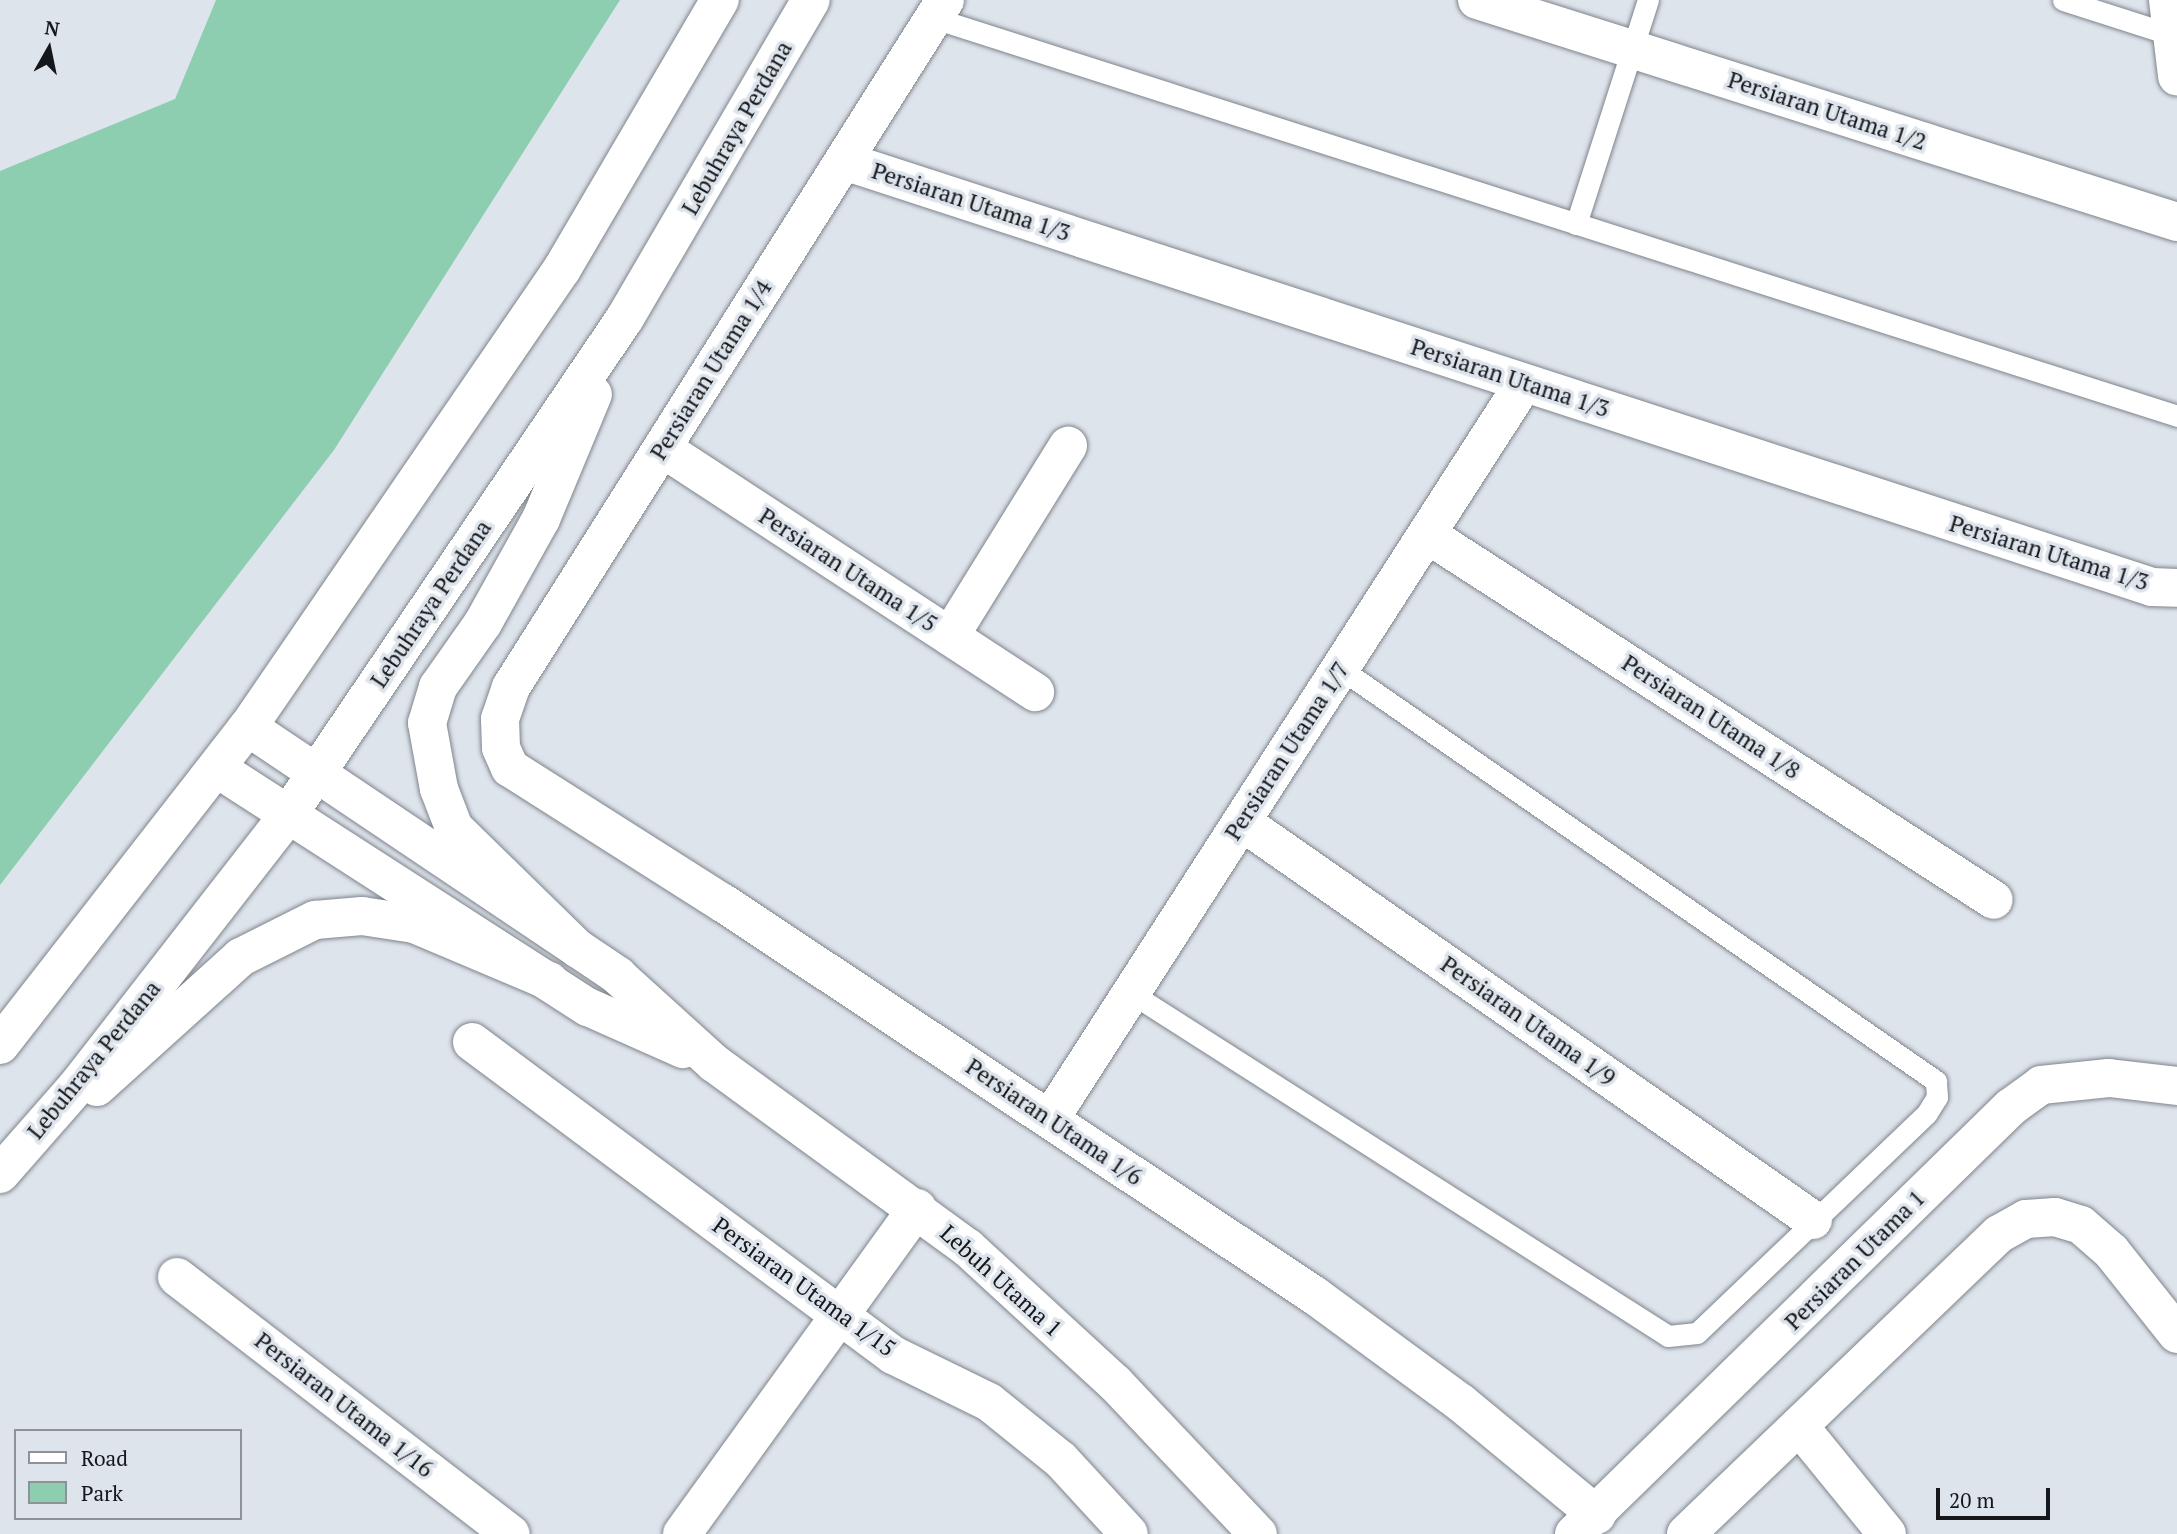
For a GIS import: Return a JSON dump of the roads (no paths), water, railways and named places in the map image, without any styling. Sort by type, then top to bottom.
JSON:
[{"type":"street","points":[[0,1045],[218,769],[248,727],[562,269],[720,0]]},
{"type":"street","name":"Lebuhraya Perdana","points":[[9,1163],[86,1074],[288,815],[625,318],[811,0]]},
{"type":"street","name":"Persiaran Utama 1/2","points":[[1477,0],[2177,222]]},
{"type":"street","name":"Persiaran Utama 1/4","points":[[501,748],[500,719],[511,687],[940,9]]},
{"type":"street","points":[[2170,17],[2177,76]]},
{"type":"street","name":"Persiaran Utama 1/3","points":[[844,161],[2152,587],[2177,588]]},
{"type":"street","points":[[578,949],[454,828],[439,789],[427,723],[438,687],[483,623],[541,519],[625,318]]},
{"type":"street","name":"Persiaran Utama 1/7","points":[[1050,1119],[1524,383]]},
{"type":"street","points":[[950,636],[1068,446]]},
{"type":"street","name":"Persiaran Utama 1/5","points":[[662,448],[1035,692]]},
{"type":"street","name":"Persiaran Utama 1/8","points":[[1428,535],[1994,900]]},
{"type":"street","points":[[248,727],[618,976],[715,1063]]},
{"type":"street","name":"Persiaran Utama 1/6","points":[[501,748],[510,768],[1050,1119],[1314,1295],[1461,1403],[1585,1525]]},
{"type":"street","points":[[218,769],[588,1007],[715,1063]]},
{"type":"street","name":"Persiaran Utama 1/9","points":[[1242,822],[1813,1220]]},
{"type":"street","points":[[9,1163],[174,1022],[240,957],[315,920],[362,916],[414,925],[549,981]]},
{"type":"street","name":"Persiaran Utama 1/15","points":[[472,1042],[893,1355],[989,1402],[1061,1460],[1129,1534]]},
{"type":"street","name":"Lebuh Utama 1","points":[[715,1063],[917,1208],[1115,1383],[1258,1534]]},
{"type":"street","name":"Persiaran Utama 1","points":[[1585,1525],[2021,1100],[2041,1085],[2067,1080],[2109,1078],[2177,1086]]},
{"type":"street","points":[[682,1534],[917,1208]]},
{"type":"street","points":[[1686,1534],[1999,1234],[2026,1219],[2055,1217],[2081,1224],[2111,1251],[2177,1334]]},
{"type":"street","name":"Persiaran Utama 1/16","points":[[177,1277],[510,1534]]},
{"type":"street","points":[[1799,1426],[1888,1534]]},
{"type":"lane","points":[[1576,224],[1648,0]]},
{"type":"lane","points":[[2063,0],[2170,17]]},
{"type":"lane","points":[[940,9],[1576,224],[2177,416]]},
{"type":"lane","points":[[1131,993],[1668,1336],[1697,1333],[1927,1113],[1937,1097],[1936,1081],[1340,669]]}]
